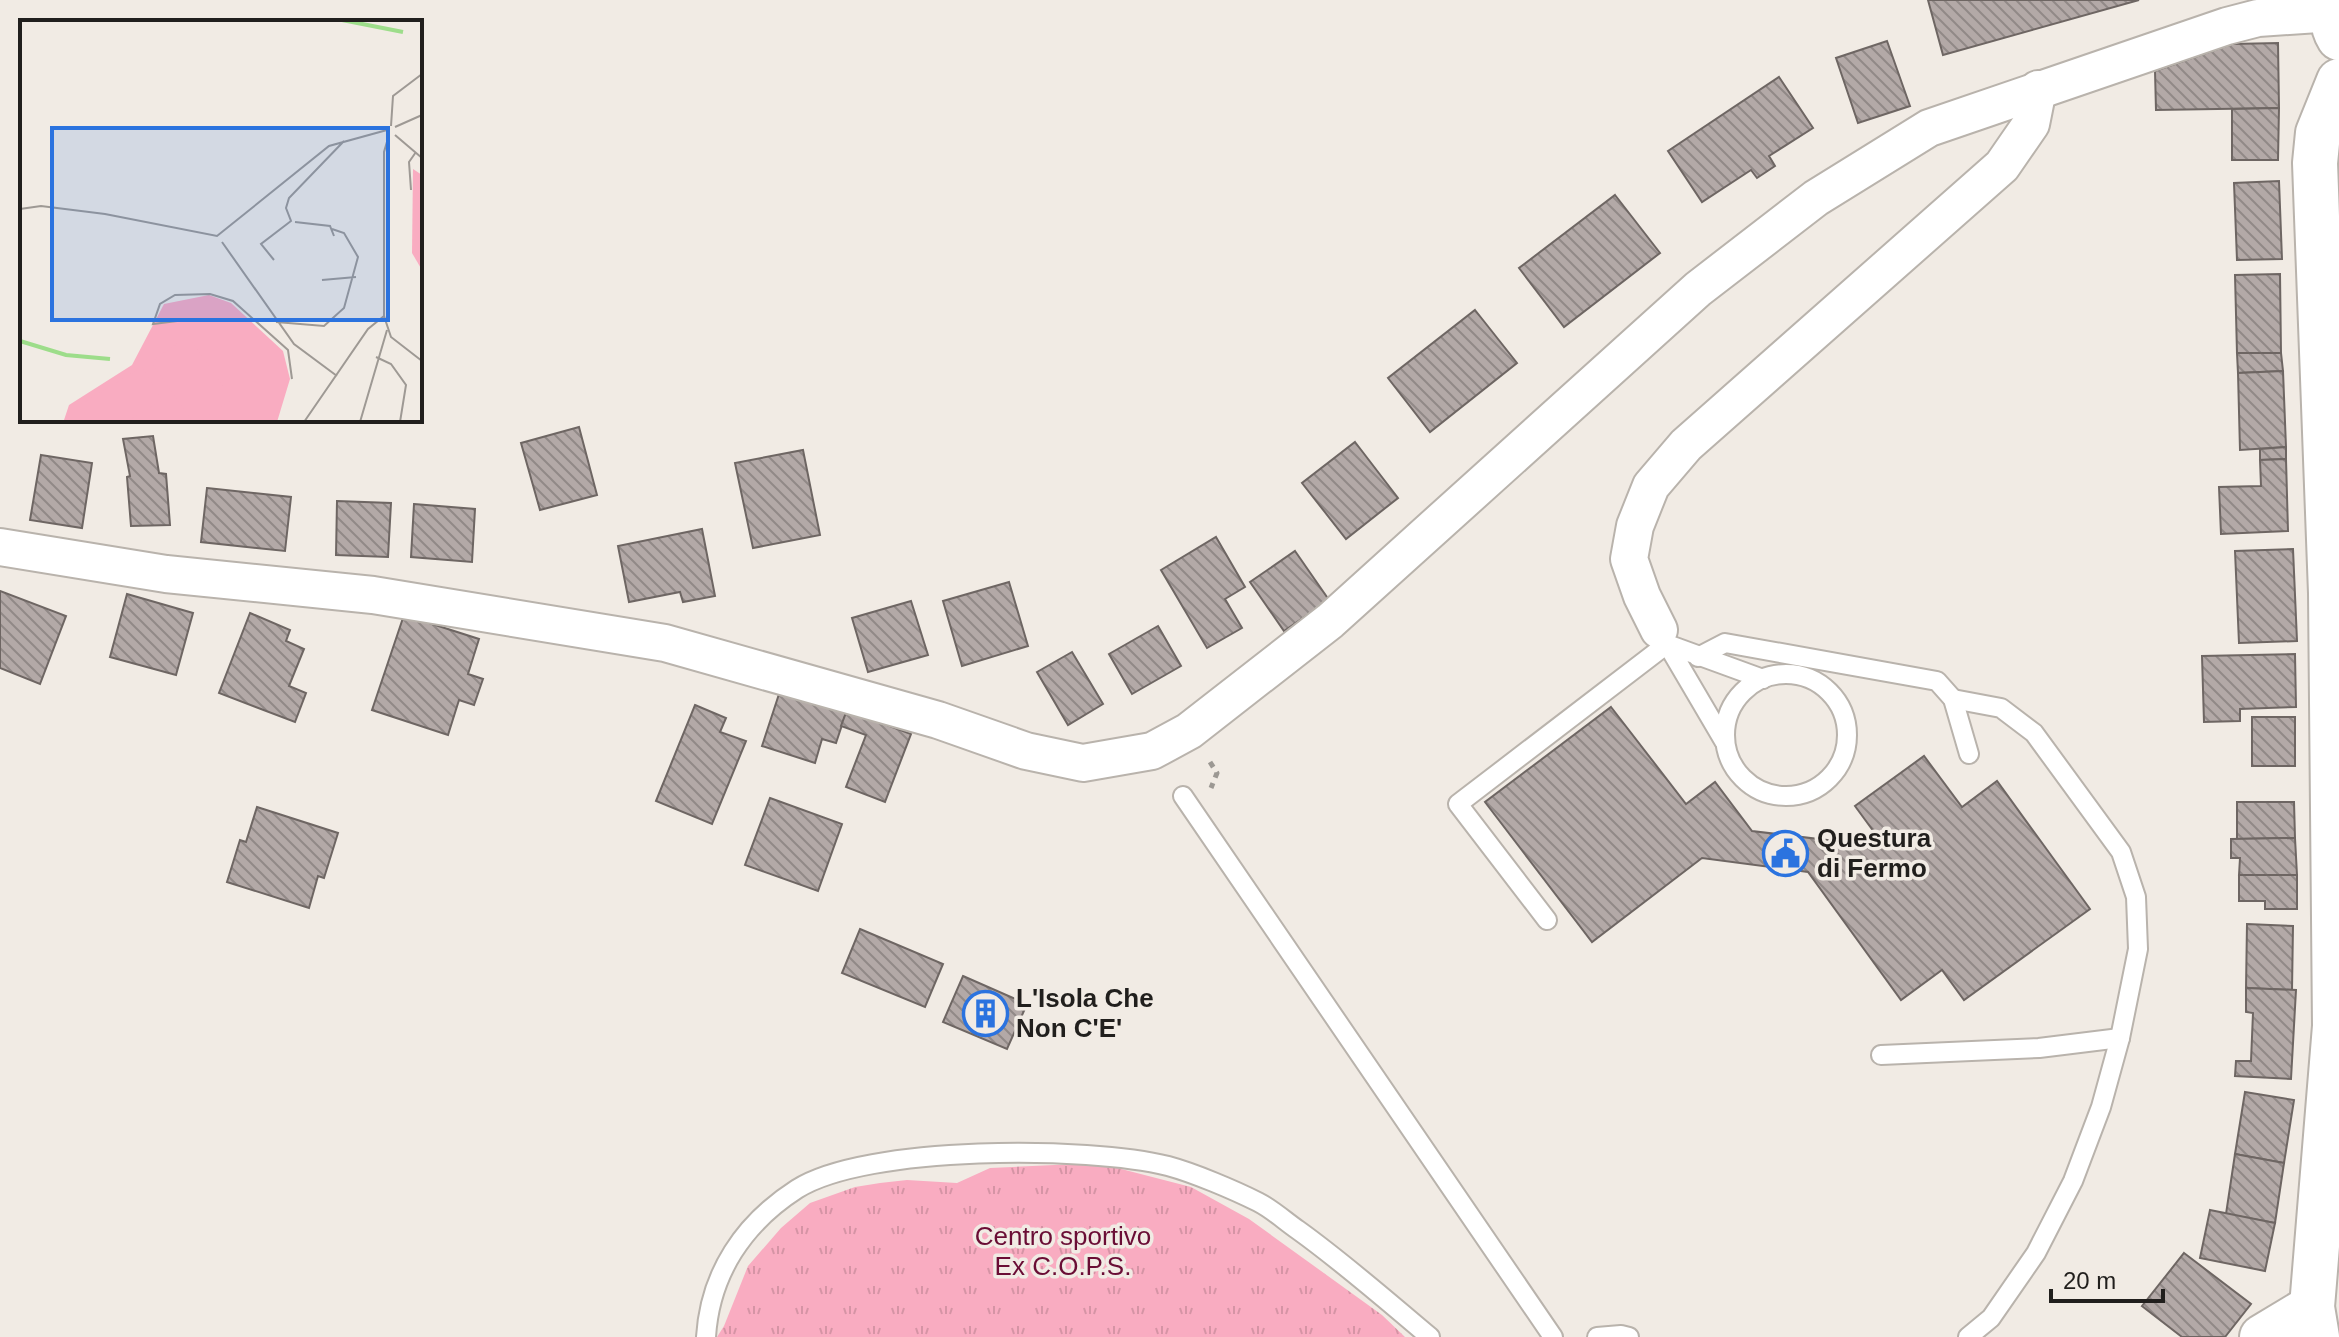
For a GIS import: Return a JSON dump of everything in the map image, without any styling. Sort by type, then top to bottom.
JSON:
[{"type":"main road","points":[[2262,1337],[2315,1322],[2335,1026],[2331,593],[2315,163],[2318,133],[2339,81]]},
{"type":"street","points":[[0,547],[166,574],[373,595],[665,643],[938,720],[1026,751],[1083,763],[1152,751],[1189,731],[1330,621],[1698,289],[1816,198],[1929,128],[2227,26],[2272,16],[2337,17]]},
{"type":"street","points":[[1663,637],[1642,596],[1629,559],[1635,526],[1651,486],[1686,445],[2002,166],[2031,124],[2038,89]]},
{"type":"lane","points":[[1663,637],[1698,657],[1763,679]]},
{"type":"lane","points":[[1663,637],[1724,743],[1730,762],[1742,779],[1759,791],[1779,796],[1799,795],[1819,787],[1834,773],[1844,755],[1847,735],[1844,715],[1835,698],[1820,684],[1802,676],[1782,674],[1763,679],[1745,689],[1733,704],[1725,723],[1724,743]]},
{"type":"lane","points":[[1547,920],[1458,804],[1663,637]]},
{"type":"lane","points":[[1698,657],[1725,643],[1937,681],[1953,699],[1969,754]]},
{"type":"lane","points":[[1802,676],[1846,665]]},
{"type":"lane","points":[[1953,699],[2001,708],[2034,733],[2121,852],[2136,897],[2138,949],[2120,1038],[2101,1107],[2061,1205],[2036,1253],[1991,1318],[1968,1337]]},
{"type":"lane","points":[[1183,796],[1553,1337]]},
{"type":"lane","points":[[1881,1055],[2039,1048],[2120,1038]]},
{"type":"lane","points":[[706,1337],[707,1316],[723,1265],[753,1224],[799,1187],[859,1165],[991,1153],[1103,1156],[1169,1166],[1260,1203],[1325,1249],[1430,1337]]},
{"type":"lane","points":[[1597,1337],[1629,1337]]},
{"type":"path","points":[[1189,731],[1217,773],[1199,819]]},
{"type":"green space","name":"Centro sportivo Ex C.O.P.S.","points":[[1098,1163],[1191,1187],[1249,1219],[1382,1315],[1405,1337],[717,1337],[748,1266],[781,1228],[810,1203],[855,1187],[880,1183],[907,1180],[957,1183],[990,1168]]},
{"type":"building","points":[[1928,0],[2139,0],[1943,55]]},
{"type":"building","points":[[1887,41],[1910,106],[1858,123],[1836,58]]},
{"type":"building","points":[[2278,43],[2279,108],[2156,110],[2155,71],[2232,44]]},
{"type":"building","points":[[1779,77],[1813,128],[1769,156],[1775,166],[1757,178],[1751,170],[1702,202],[1668,151]]},
{"type":"building","points":[[2279,108],[2278,160],[2232,160],[2232,109]]},
{"type":"building","points":[[2279,181],[2282,259],[2237,260],[2234,183]]},
{"type":"building","points":[[1615,195],[1660,253],[1564,327],[1519,268]]},
{"type":"building","points":[[2280,274],[2281,353],[2237,353],[2235,275]]},
{"type":"building","points":[[1475,310],[1517,363],[1430,432],[1388,378]]},
{"type":"building","points":[[2237,353],[2281,353],[2283,371],[2238,373]]},
{"type":"building","points":[[2283,371],[2286,447],[2240,450],[2238,373]]},
{"type":"building","points":[[579,427],[597,495],[540,510],[521,443]]},
{"type":"building","points":[[153,436],[159,473],[166,474],[170,525],[131,526],[127,477],[130,476],[123,439]]},
{"type":"building","points":[[1355,442],[1398,498],[1346,539],[1302,483]]},
{"type":"building","points":[[2286,447],[2286,459],[2260,460],[2260,449]]},
{"type":"building","points":[[803,450],[820,535],[753,548],[735,463]]},
{"type":"building","points":[[41,455],[92,463],[82,528],[30,520]]},
{"type":"building","points":[[2286,459],[2288,531],[2221,534],[2219,487],[2261,486],[2260,460]]},
{"type":"building","points":[[207,488],[291,497],[285,551],[201,542]]},
{"type":"building","points":[[337,501],[391,503],[388,557],[336,555]]},
{"type":"building","points":[[414,504],[475,509],[472,562],[411,557]]},
{"type":"building","points":[[702,529],[715,596],[683,602],[680,592],[629,602],[618,546]]},
{"type":"building","points":[[1216,537],[1245,587],[1225,599],[1242,628],[1207,648],[1161,570]]},
{"type":"building","points":[[2293,549],[2297,641],[2239,643],[2235,551]]},
{"type":"building","points":[[1295,551],[1329,600],[1284,631],[1250,582]]},
{"type":"building","points":[[1009,582],[1028,646],[962,666],[943,601]]},
{"type":"building","points":[[0,591],[66,616],[40,684],[0,668]]},
{"type":"building","points":[[127,594],[193,613],[176,675],[110,657]]},
{"type":"building","points":[[911,601],[928,655],[868,672],[852,618]]},
{"type":"building","points":[[250,613],[290,630],[286,641],[304,649],[289,686],[306,693],[295,722],[219,693]]},
{"type":"building","points":[[404,615],[479,639],[468,674],[483,679],[474,705],[459,700],[448,735],[372,710]]},
{"type":"building","points":[[1158,626],[1181,666],[1132,694],[1109,654]]},
{"type":"building","points":[[1072,652],[1103,704],[1068,725],[1037,672]]},
{"type":"building","points":[[2295,654],[2296,707],[2240,709],[2240,721],[2204,722],[2202,656]]},
{"type":"building","points":[[781,688],[847,710],[836,743],[822,739],[815,763],[762,746]]},
{"type":"building","points":[[695,705],[726,718],[720,732],[746,741],[712,824],[656,801]]},
{"type":"building","name":"Questura di Fermo","points":[[1611,707],[1686,804],[1715,782],[1752,831],[1885,847],[1855,806],[1924,756],[1962,807],[1997,781],[2090,909],[1964,1000],[1942,970],[1901,1000],[1808,872],[1702,858],[1592,942],[1485,802]]},
{"type":"building","points":[[847,710],[911,734],[885,802],[846,787],[866,735],[841,726]]},
{"type":"building","points":[[2252,717],[2295,717],[2295,766],[2252,766]]},
{"type":"building","points":[[770,798],[842,824],[818,891],[745,865]]},
{"type":"building","points":[[2237,802],[2294,802],[2295,838],[2237,839]]},
{"type":"building","points":[[257,807],[338,833],[324,878],[318,876],[309,908],[227,882],[240,840],[246,842]]},
{"type":"building","points":[[2295,838],[2297,875],[2239,875],[2240,858],[2231,858],[2231,839]]},
{"type":"building","points":[[2239,875],[2297,875],[2297,909],[2265,909],[2265,901],[2239,901]]},
{"type":"building","points":[[2247,924],[2293,926],[2292,990],[2246,988]]},
{"type":"building","points":[[860,929],[943,964],[925,1007],[842,973]]},
{"type":"building","name":"L'Isola Che Non C'E'","points":[[963,976],[1027,1004],[1007,1049],[943,1022]]},
{"type":"building","points":[[2246,988],[2296,990],[2291,1079],[2235,1076],[2236,1061],[2251,1061],[2253,1013],[2246,1012]]},
{"type":"building","points":[[2245,1092],[2294,1100],[2284,1163],[2235,1154]]},
{"type":"building","points":[[2235,1154],[2284,1163],[2275,1223],[2226,1214]]},
{"type":"building","points":[[2210,1210],[2275,1223],[2265,1271],[2200,1258]]},
{"type":"building","points":[[2184,1253],[2251,1304],[2225,1337],[2182,1337],[2142,1306]]},
{"type":"place","name":"Questura di Fermo","points":[[1786,853]]},
{"type":"place","name":"L'Isola Che Non C'E'","points":[[985,1013]]}]
